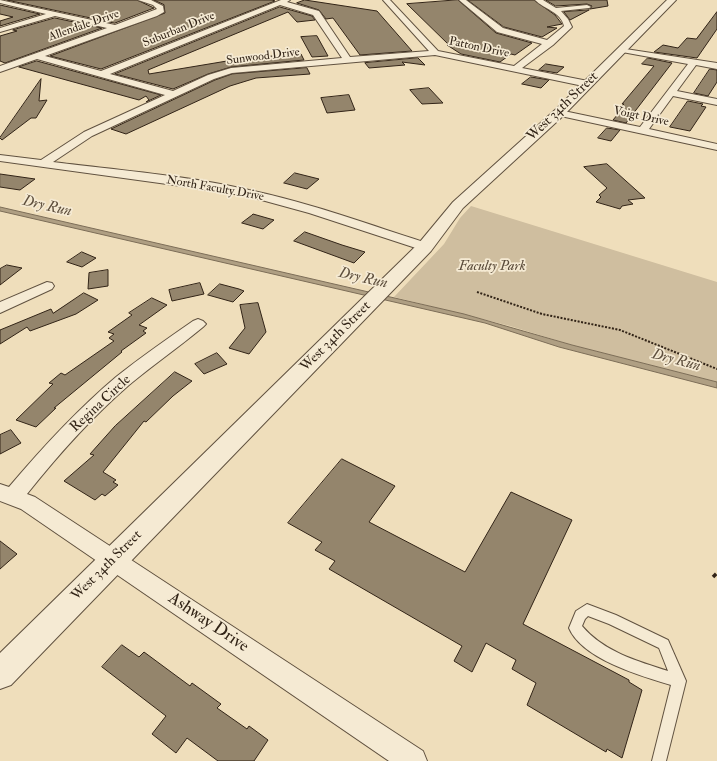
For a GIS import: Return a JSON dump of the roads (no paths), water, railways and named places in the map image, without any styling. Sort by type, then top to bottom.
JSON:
[{"type":"street","name":"Allendale Drive","points":[[0,69],[116,28],[160,10],[160,6],[141,0]]},
{"type":"street","name":"Patton Drive","points":[[386,0],[435,53],[588,84]]},
{"type":"street","points":[[462,0],[500,30],[521,38],[550,43]]},
{"type":"street","points":[[516,69],[550,43],[569,26],[565,18],[538,0]]},
{"type":"street","name":"West 34th Street","points":[[0,674],[425,247],[458,205],[559,112],[672,0]]},
{"type":"street","points":[[0,2],[116,28]]},
{"type":"street","points":[[284,2],[316,13],[348,60]]},
{"type":"street","name":"Suburban Drive","points":[[102,74],[284,2]]},
{"type":"street","points":[[553,10],[587,7]]},
{"type":"street","points":[[0,30],[53,14]]},
{"type":"street","points":[[622,50],[717,66]]},
{"type":"street","name":"Sunwood Drive","points":[[43,164],[82,137],[211,77],[232,71],[257,67],[435,53]]},
{"type":"street","points":[[36,56],[174,94]]},
{"type":"street","points":[[643,131],[694,62]]},
{"type":"street","points":[[671,93],[717,102]]},
{"type":"street","name":"Voigt Drive","points":[[559,112],[717,147]]},
{"type":"street","name":"North Faculty Drive","points":[[0,158],[196,184],[254,194],[313,210],[425,247]]},
{"type":"street","points":[[0,308],[47,286]]},
{"type":"street","name":"Regina Circle","points":[[7,494],[40,465],[99,403],[123,381],[198,324]]},
{"type":"street","name":"Ashway Drive","points":[[7,494],[28,503],[114,559],[412,761]]},
{"type":"lane","points":[[659,761],[679,681],[664,644],[612,619],[587,610],[580,615],[575,628],[583,639],[626,664],[679,681]]},
{"type":"water label","name":"Dry Run","points":[[47,207]]},
{"type":"water label","name":"Dry Run","points":[[363,279]]},
{"type":"water label","name":"Dry Run","points":[[676,361]]},
{"type":"park label","name":"Faculty Park","points":[[492,267]]}]
